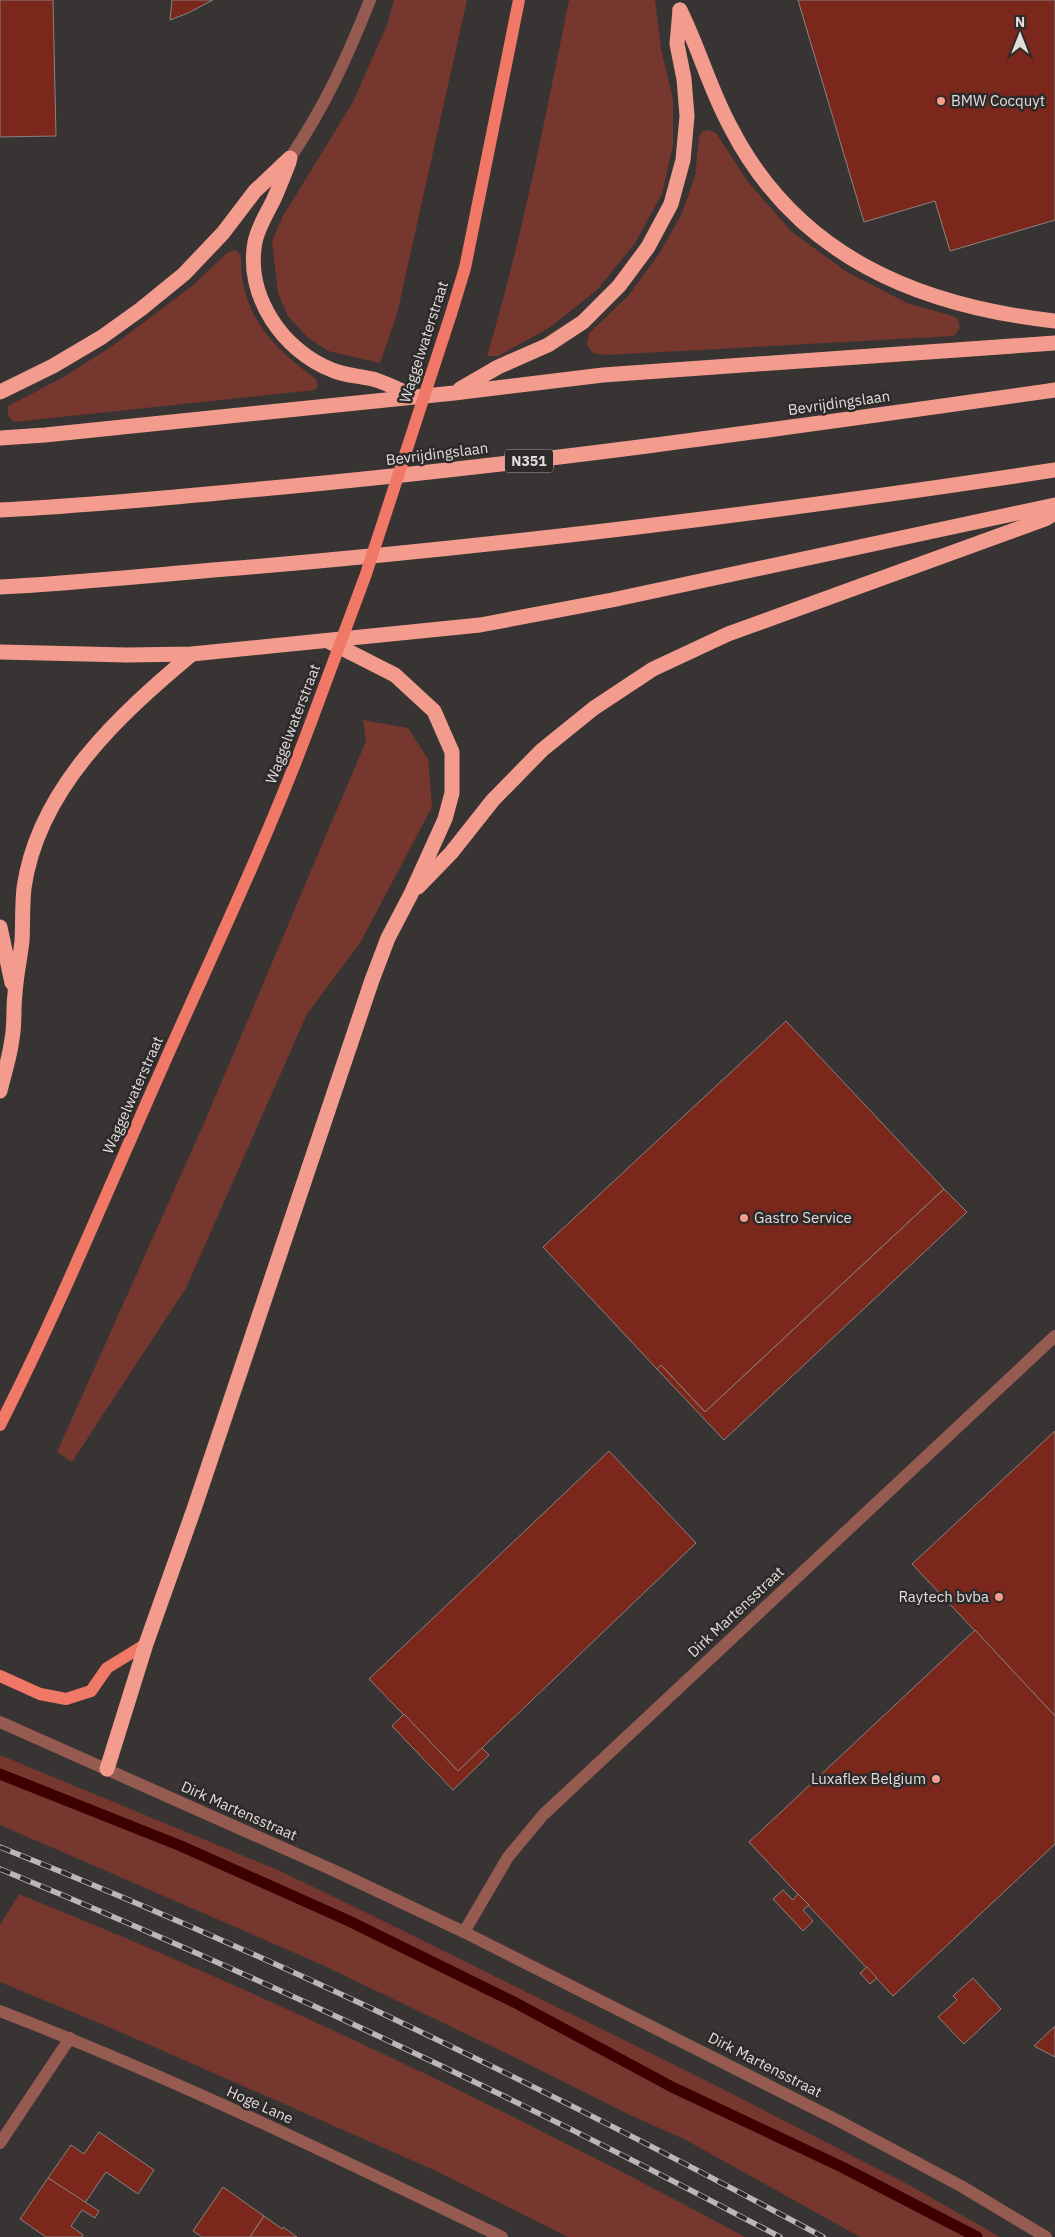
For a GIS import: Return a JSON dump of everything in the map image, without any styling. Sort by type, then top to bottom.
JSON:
[{"type":"highway","points":[[680,5],[696,41],[708,80],[731,129],[762,178],[803,224],[852,261],[908,287],[968,307],[1025,318],[1055,321]]},
{"type":"highway","points":[[454,393],[498,368],[548,345],[583,322],[619,286],[648,247],[672,204],[683,160],[687,116],[684,79],[677,44],[680,5]]},
{"type":"highway","points":[[0,392],[53,366],[102,337],[184,274],[223,233],[255,191],[290,158]]},
{"type":"highway","points":[[290,158],[274,200],[262,219],[255,243],[255,270],[259,288],[272,320],[287,341],[306,356],[330,370],[351,377],[375,380],[413,396]]},
{"type":"highway","points":[[0,438],[45,436],[454,393],[603,375],[1055,343]]},
{"type":"highway","name":"Bevrijdingslaan","points":[[0,510],[70,506],[405,476],[741,435],[1055,390]]},
{"type":"highway","points":[[0,587],[331,560],[576,535],[758,513],[1055,470]]},
{"type":"highway","points":[[0,652],[127,655],[192,654],[480,625],[612,600],[1055,505]]},
{"type":"highway","points":[[411,894],[451,853],[493,800],[542,750],[594,708],[653,669],[728,634],[955,553],[1045,519],[1055,513]]},
{"type":"highway","points":[[107,1770],[146,1644],[194,1509],[372,980],[388,938],[411,894],[445,818],[452,793],[452,752],[434,711],[395,675],[328,641]]},
{"type":"highway","points":[[0,1091],[12,1038],[22,940],[24,888],[36,839],[59,794],[90,752],[155,685],[192,654]]},
{"type":"highway","points":[[0,928],[15,994]]},
{"type":"main road","name":"Waggelwaterstraat","points":[[0,1425],[66,1291],[135,1128],[287,787],[366,574],[465,268],[519,0]]},
{"type":"main road","points":[[0,1676],[40,1694],[66,1699],[91,1691],[107,1668],[146,1644]]},
{"type":"street","points":[[290,158],[317,118],[348,55],[370,0]]},
{"type":"street","name":"Dirk Martensstraat","points":[[464,1932],[508,1857],[543,1815],[1055,1336]]},
{"type":"street","name":"Dirk Martensstraat","points":[[0,1722],[335,1871],[464,1932],[837,2120],[961,2186],[1046,2237]]},
{"type":"street","name":"Hoge Lane","points":[[0,2011],[70,2038],[322,2150],[502,2237]]},
{"type":"street","points":[[0,2143],[70,2038]]},
{"type":"shaded area","points":[[394,0],[467,0],[397,314],[380,363],[328,351],[307,337],[288,316],[278,293],[272,241],[283,216],[353,102],[387,25]]},
{"type":"shaded area","points":[[569,0],[655,0],[661,49],[673,99],[673,145],[662,194],[635,243],[597,290],[549,328],[498,356],[487,356],[522,223]]},
{"type":"shaded area","points":[[709,130],[716,133],[748,182],[792,232],[847,272],[907,303],[956,317],[959,325],[958,332],[953,336],[607,355],[593,353],[587,345],[589,333],[628,296],[659,254],[681,215],[695,177],[699,136],[703,131]]},
{"type":"shaded area","points":[[235,250],[241,255],[242,276],[246,294],[252,311],[261,327],[285,354],[316,379],[318,385],[315,390],[14,422],[8,416],[8,406],[60,379],[111,347],[192,286],[227,253]]},
{"type":"shaded area","points":[[363,720],[408,728],[428,759],[432,807],[360,943],[307,1014],[186,1288],[72,1462],[57,1452],[205,1121],[366,741]]},
{"type":"shaded area","points":[[0,1755],[278,1870],[361,1910],[709,2082],[911,2186],[1000,2237],[860,2237],[686,2140],[630,2115],[506,2053],[318,1963],[0,1825]]},
{"type":"shaded area","points":[[19,1894],[204,1972],[386,2055],[567,2144],[745,2237],[568,2237],[434,2170],[111,2028],[0,1982],[0,1925]]},
{"type":"building","points":[[0,0],[53,0],[56,136],[0,137]]},
{"type":"building","points":[[172,0],[213,0],[170,20]]},
{"type":"building","name":"BMW Cocquyt","points":[[798,0],[1055,0],[1055,220],[950,251],[935,201],[864,222]]},
{"type":"building","name":"Gastro Service","points":[[786,1021],[944,1189],[705,1412],[661,1365],[657,1369],[543,1247]]},
{"type":"building","points":[[944,1189],[967,1212],[724,1440],[657,1369],[661,1365],[705,1412]]},
{"type":"building","name":"Raytech bvba","points":[[1055,1431],[1055,1716],[912,1564]]},
{"type":"building","points":[[609,1451],[696,1543],[458,1771],[369,1679]]},
{"type":"building","name":"Luxaflex Belgium","points":[[975,1630],[1055,1716],[1055,1844],[893,1996],[749,1842]]},
{"type":"building","points":[[404,1714],[458,1771],[482,1748],[489,1755],[453,1790],[392,1726]]},
{"type":"building","points":[[783,1890],[793,1900],[798,1894],[809,1905],[803,1910],[813,1921],[803,1931],[773,1899]]},
{"type":"building","points":[[867,1967],[877,1978],[870,1984],[860,1973]]},
{"type":"building","points":[[973,1978],[1001,2009],[964,2044],[938,2017],[957,2000],[953,1996]]},
{"type":"building","points":[[1055,2026],[1055,2057],[1034,2046]]},
{"type":"building","points":[[99,2132],[154,2170],[138,2194],[106,2172],[85,2203],[48,2178],[71,2145],[84,2154]]},
{"type":"building","points":[[48,2178],[99,2211],[95,2218],[82,2210],[71,2226],[83,2235],[82,2237],[46,2237],[20,2219]]},
{"type":"building","points":[[223,2187],[264,2216],[250,2237],[202,2237],[193,2231]]},
{"type":"building","points":[[264,2216],[282,2229],[283,2227],[297,2237],[250,2237]]},
{"type":"waterway","points":[[0,1774],[181,1846],[349,1921],[514,2002],[672,2087],[842,2167],[977,2237]]},
{"type":"railway","points":[[0,1847],[210,1935],[417,2030],[723,2183],[823,2237]]},
{"type":"railway","points":[[0,1869],[297,1998],[492,2090],[780,2237]]},
{"type":"place","name":"BMW Cocquyt","points":[[941,101]]},
{"type":"place","name":"Gastro Service","points":[[744,1218]]},
{"type":"place","name":"Raytech bvba","points":[[999,1597]]},
{"type":"place","name":"Luxaflex Belgium","points":[[936,1779]]}]
